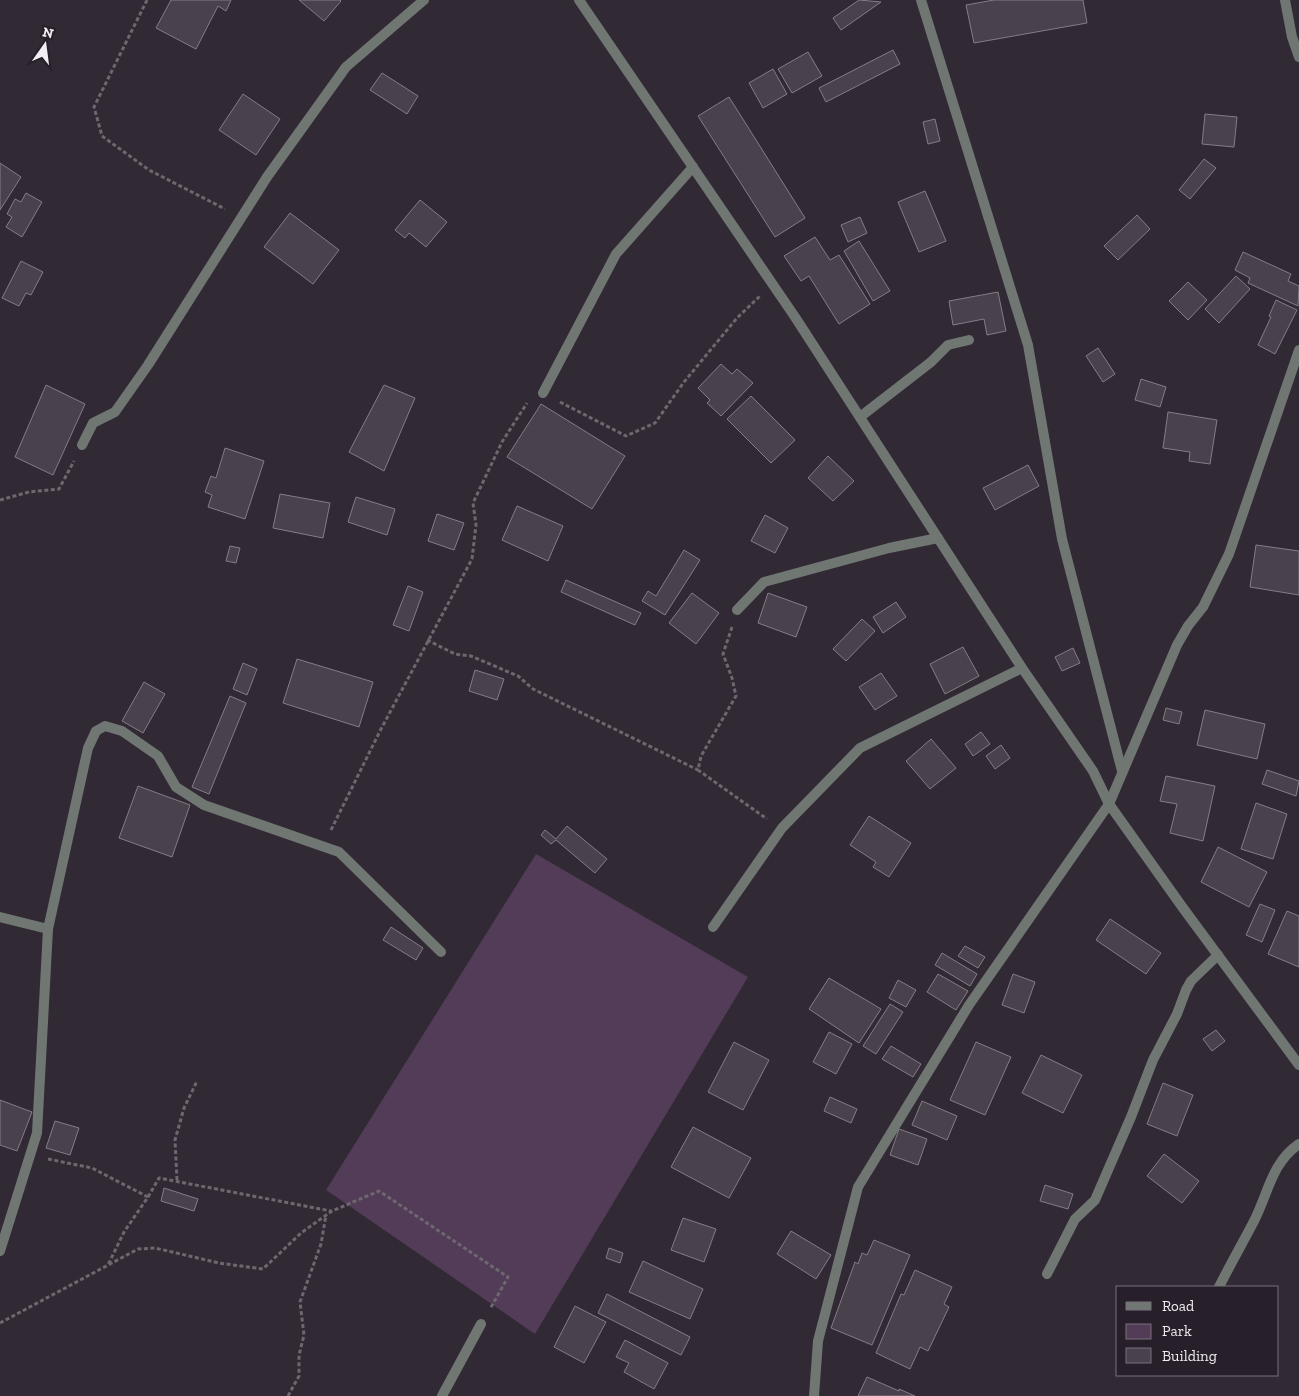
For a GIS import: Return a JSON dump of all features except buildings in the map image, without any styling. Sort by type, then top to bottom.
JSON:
[{"type":"street","points":[[82,445],[93,423],[115,412],[148,365],[267,177],[346,67],[424,0]]},
{"type":"street","points":[[579,0],[772,283],[1022,668],[1093,771],[1109,804],[1299,1065]]},
{"type":"street","points":[[921,0],[1028,345],[1062,539],[1122,771]]},
{"type":"street","points":[[1285,0],[1292,37],[1299,57]]},
{"type":"street","points":[[543,393],[616,254],[693,167]]},
{"type":"street","points":[[860,417],[931,362],[948,345],[969,340]]},
{"type":"street","points":[[814,1396],[818,1341],[858,1187],[969,1005],[1109,804],[1177,645],[1188,626],[1203,607],[1229,554],[1299,350]]},
{"type":"street","points":[[738,610],[764,582],[889,548],[938,538]]},
{"type":"street","points":[[713,927],[782,828],[860,748],[1022,668]]},
{"type":"street","points":[[1,1242],[37,1133],[48,929],[88,748],[96,731],[106,726],[122,731],[158,756],[176,787],[204,805],[339,852],[441,952]]},
{"type":"street","points":[[0,917],[48,929]]},
{"type":"street","points":[[1047,1274],[1075,1219],[1095,1200],[1132,1116],[1153,1060],[1177,1014],[1186,990],[1191,981],[1218,955]]},
{"type":"street","points":[[1220,1286],[1253,1222],[1270,1180],[1284,1156],[1299,1144]]},
{"type":"street","points":[[442,1396],[481,1324]]},
{"type":"path","points":[[147,0],[94,107],[102,136],[149,170],[241,217]]},
{"type":"path","points":[[323,847],[427,640],[472,558],[476,525],[473,503],[507,434],[532,396],[543,393],[626,436],[654,424],[684,382],[726,332],[772,283]]},
{"type":"path","points":[[0,500],[29,492],[59,489],[82,445]]},
{"type":"path","points":[[698,770],[701,756],[736,696],[732,678],[723,654],[738,610]]},
{"type":"path","points":[[427,640],[455,654],[471,656],[518,676],[533,689],[698,770],[782,828]]},
{"type":"path","points":[[177,1180],[175,1140],[184,1108],[197,1081]]},
{"type":"path","points":[[30,1155],[92,1168],[148,1197]]},
{"type":"path","points":[[108,1265],[124,1232],[159,1178],[332,1211]]},
{"type":"path","points":[[0,1323],[138,1249],[155,1248],[219,1263],[263,1269],[301,1233],[326,1215],[379,1191],[508,1277],[481,1324]]},
{"type":"path","points":[[288,1396],[299,1376],[299,1355],[304,1335],[300,1302],[321,1244],[326,1215]]},
{"type":"green space","points":[[536,854],[748,977],[535,1334],[326,1190]]}]
